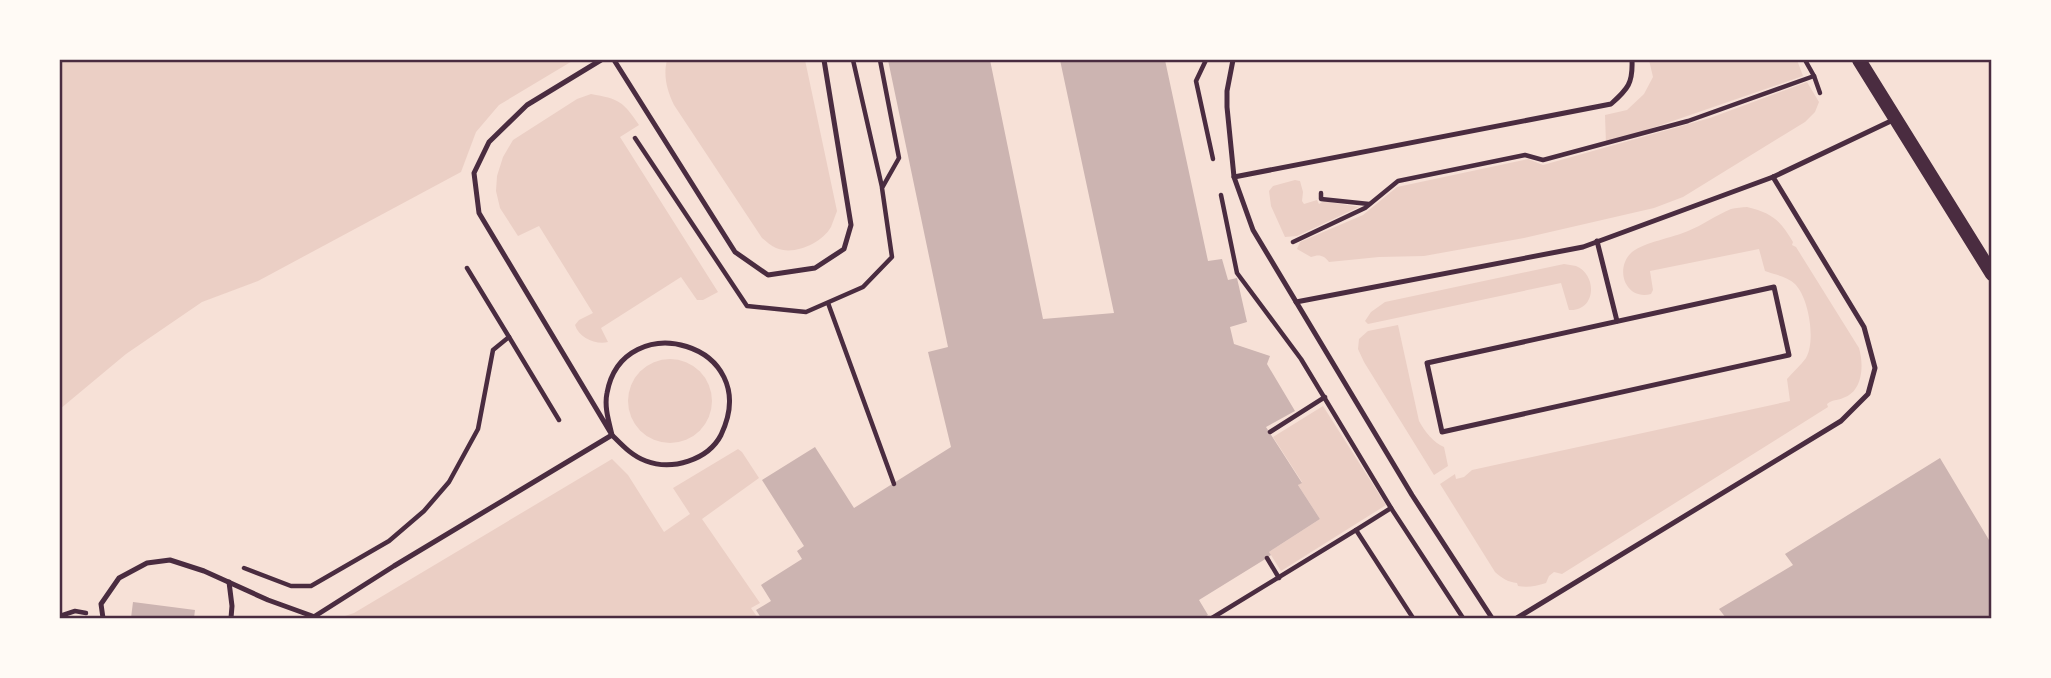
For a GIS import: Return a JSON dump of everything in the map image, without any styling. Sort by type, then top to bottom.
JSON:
[{"type":"main road","points":[[1859,60],[1992,274]]},
{"type":"lane","points":[[601,60],[527,105],[489,142],[474,173],[479,212],[612,435],[628,452],[646,461],[666,465],[686,463],[704,453],[718,440],[727,421],[730,401],[726,381],[715,364],[700,351],[687,345],[657,343],[643,348],[629,355],[619,366],[609,386],[606,408],[612,435]]},
{"type":"lane","points":[[614,60],[734,252],[768,275],[814,268],[844,249],[851,225],[824,60]]},
{"type":"lane","points":[[1233,60],[1227,107],[1234,177],[1253,230],[1412,495],[1492,618]]},
{"type":"lane","points":[[1234,177],[1611,104],[1627,90],[1633,74],[1632,60]]},
{"type":"lane","points":[[1296,302],[1583,247],[1773,177],[1896,118]]},
{"type":"lane","points":[[1517,618],[1841,421],[1868,394],[1875,368],[1864,327],[1773,177]]},
{"type":"lane","points":[[1597,242],[1617,321]]},
{"type":"lane","points":[[1773,287],[1788,355],[1443,432],[1427,363],[1617,321],[1773,287]]},
{"type":"lane","points":[[103,618],[102,604],[119,578],[147,563],[170,560],[204,571],[313,618],[612,435]]},
{"type":"lane","points":[[229,582],[231,618]]},
{"type":"path","points":[[635,138],[747,306],[806,312],[863,287],[892,257],[882,188],[853,60]]},
{"type":"path","points":[[880,60],[899,158],[882,188]]},
{"type":"path","points":[[1805,60],[1820,93]]},
{"type":"path","points":[[1293,242],[1370,204],[1398,181],[1525,155],[1543,160],[1688,121],[1814,76]]},
{"type":"path","points":[[1321,193],[1321,200],[1370,204]]},
{"type":"path","points":[[467,268],[559,420]]},
{"type":"path","points":[[1237,274],[1301,359],[1391,508],[1463,618]]},
{"type":"path","points":[[828,303],[894,484]]},
{"type":"path","points":[[243,567],[291,586],[312,586],[389,541],[407,526],[449,482],[478,429],[493,350],[509,337]]},
{"type":"path","points":[[1270,432],[1325,397]]},
{"type":"path","points":[[1212,618],[1391,508]]},
{"type":"path","points":[[1356,530],[1413,618]]},
{"type":"path","points":[[1267,558],[1279,578]]},
{"type":"path","points":[[60,616],[75,611],[90,614]]},
{"type":"shaded area","points":[[60,60],[574,60],[499,105],[476,132],[461,172],[258,281],[202,302],[126,354],[60,409]]},
{"type":"shaded area","points":[[667,60],[805,60],[837,211],[827,233],[814,243],[791,250],[776,248],[762,238],[674,105],[666,83]]},
{"type":"shaded area","points":[[1649,60],[1797,60],[1803,76],[1606,144],[1605,115],[1627,110],[1644,94],[1653,77]]},
{"type":"shaded area","points":[[1807,82],[1819,102],[1815,112],[1805,122],[1683,197],[1654,208],[1524,238],[1424,256],[1329,262],[1319,255],[1311,257],[1297,249],[1300,242],[1363,215],[1397,187],[1528,159],[1543,165],[1710,118]]},
{"type":"shaded area","points":[[591,94],[620,102],[639,125],[620,137],[718,292],[703,300],[697,300],[681,277],[601,328],[608,342],[603,343],[588,340],[577,330],[575,325],[579,320],[593,313],[539,226],[518,236],[500,208],[496,191],[503,157],[513,140],[577,99]]},
{"type":"shaded area","points":[[1300,181],[1304,204],[1317,200],[1319,204],[1324,201],[1359,207],[1297,236],[1285,237],[1271,206],[1269,191],[1273,186]]},
{"type":"shaded area","points":[[1747,207],[1769,215],[1784,228],[1793,242],[1792,245],[1796,247],[1859,348],[1861,370],[1855,390],[1850,395],[1829,402],[1828,407],[1562,574],[1554,572],[1546,583],[1522,587],[1503,578],[1495,572],[1440,484],[1455,474],[1456,479],[1464,477],[1472,470],[1790,401],[1787,379],[1804,361],[1809,351],[1810,320],[1804,299],[1795,284],[1765,271],[1759,249],[1650,271],[1653,290],[1651,294],[1635,293],[1625,282],[1623,274],[1627,259],[1637,249],[1688,231],[1731,209]]},
{"type":"shaded area","points":[[1564,264],[1576,266],[1583,271],[1591,284],[1589,299],[1578,309],[1569,310],[1561,283],[1368,324],[1365,321],[1371,312],[1385,302]]},
{"type":"shaded area","points":[[1398,325],[1419,421],[1430,436],[1444,447],[1448,466],[1434,475],[1358,349],[1359,339],[1368,331]]},
{"type":"shaded area","points":[[670,359],[686,362],[700,371],[709,385],[712,401],[709,417],[700,431],[686,440],[670,443],[654,440],[640,431],[631,417],[628,401],[631,385],[640,371],[654,362]]},
{"type":"shaded area","points":[[1323,406],[1386,505],[1281,571],[1269,552],[1320,519],[1298,485],[1302,482],[1273,437]]},
{"type":"shaded area","points":[[738,449],[759,478],[702,519],[760,603],[751,608],[758,618],[339,618],[354,613],[612,459],[628,475],[664,532],[690,514],[673,488]]},
{"type":"building","points":[[888,60],[990,60],[1043,319],[1114,313],[1060,60],[1165,60],[1208,261],[1222,259],[1228,280],[1237,278],[1247,322],[1230,327],[1234,344],[1270,356],[1267,364],[1295,411],[1266,427],[1302,483],[1298,485],[1320,519],[1269,552],[1271,555],[1267,558],[1199,600],[1208,615],[1203,618],[761,618],[756,610],[771,601],[761,585],[802,559],[797,551],[804,546],[762,480],[815,447],[854,508],[951,447],[928,352],[948,347]]},
{"type":"building","points":[[1940,458],[1992,545],[1992,615],[1985,618],[1726,618],[1719,609],[1793,565],[1785,554]]},
{"type":"building","points":[[133,602],[195,610],[194,618],[131,618]]}]
